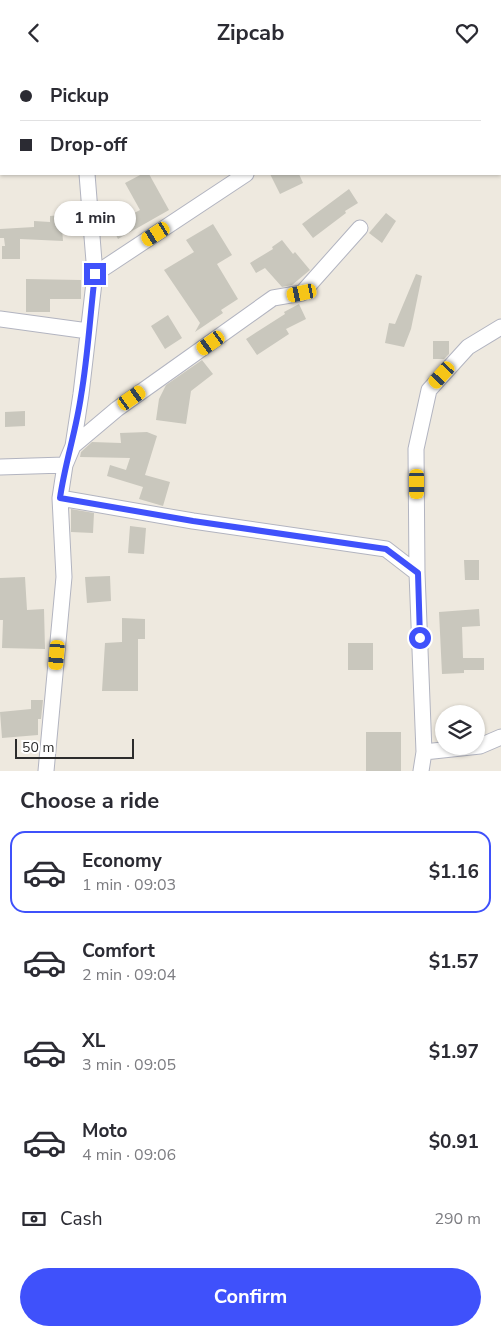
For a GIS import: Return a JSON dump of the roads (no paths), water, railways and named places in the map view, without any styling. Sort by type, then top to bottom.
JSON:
[{"type":"street","points":[[46,771],[64,577],[60,498],[65,465],[72,446],[82,394],[95,274],[87,175]]},
{"type":"street","points":[[95,274],[244,175]]},
{"type":"street","points":[[72,446],[117,409],[273,298],[302,293],[360,228]]},
{"type":"street","points":[[0,319],[88,331]]},
{"type":"street","points":[[421,771],[424,752],[416,449],[429,390],[468,347],[501,327]]},
{"type":"street","points":[[0,467],[65,465]]},
{"type":"street","points":[[60,498],[193,521],[386,549],[418,573]]},
{"type":"street","points":[[424,752],[480,746],[501,737]]}]
